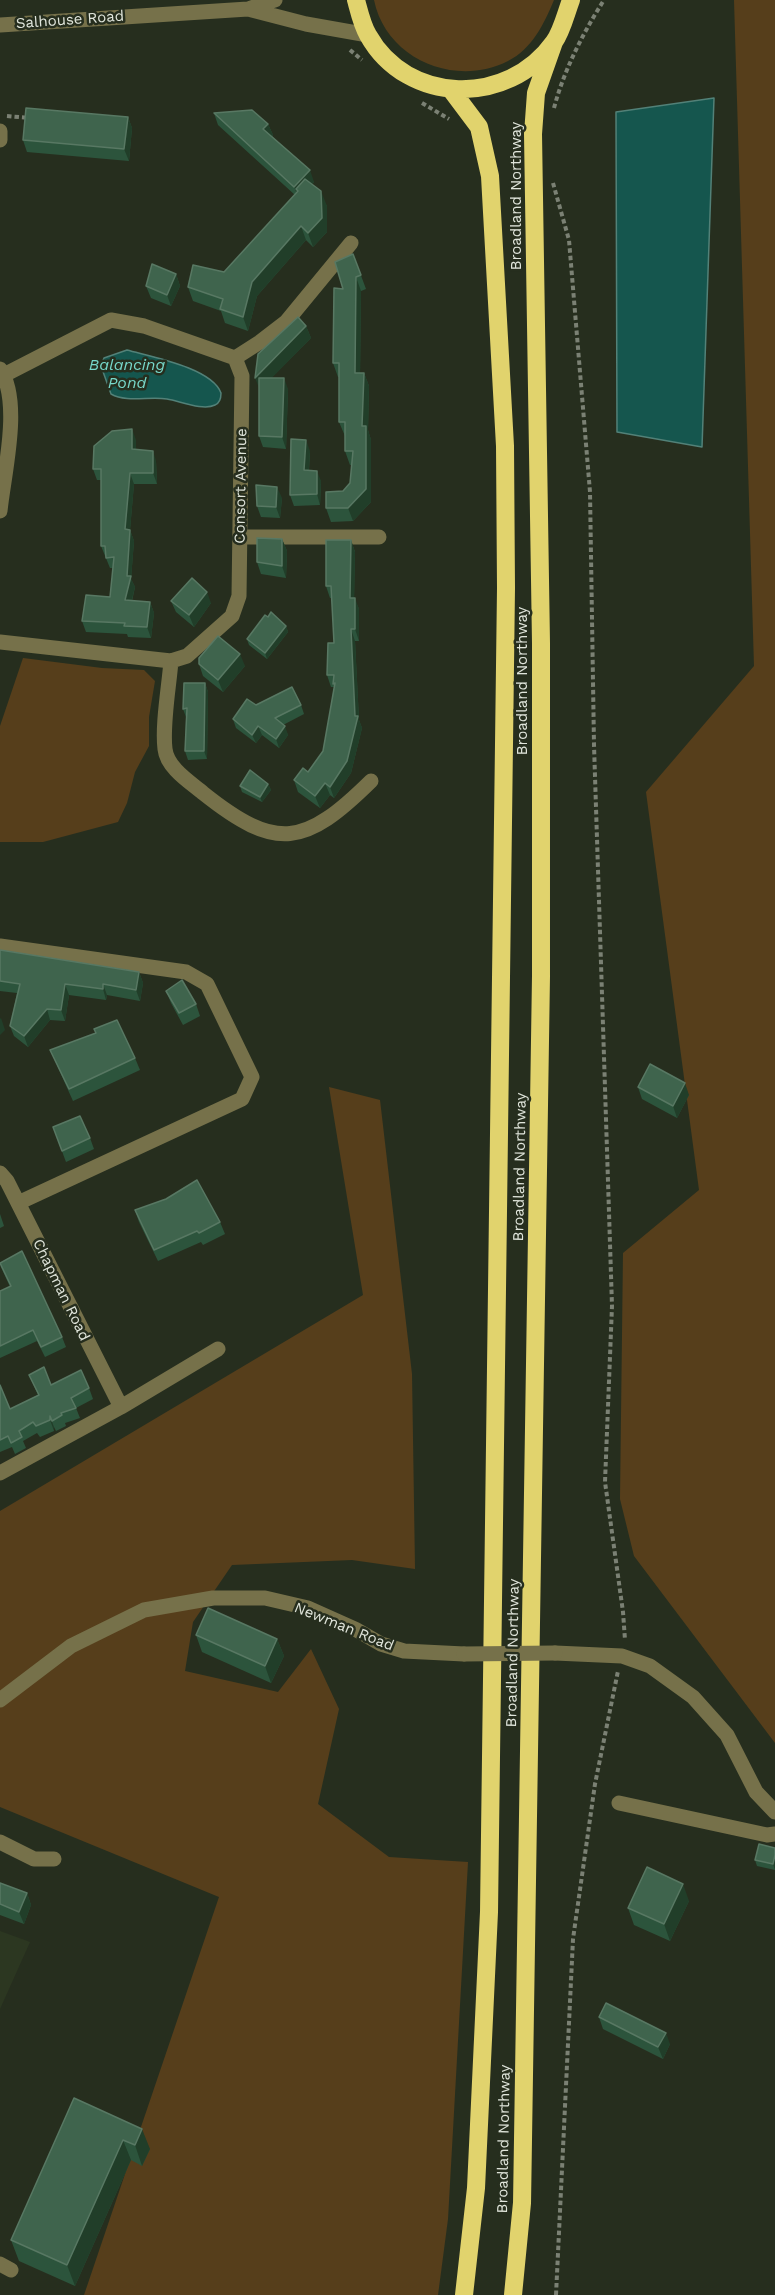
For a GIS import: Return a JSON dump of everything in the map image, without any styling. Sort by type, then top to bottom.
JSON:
[{"type":"highway","points":[[356,0],[368,34],[387,58],[407,74],[431,86],[452,91],[494,86],[520,75],[554,42]]},
{"type":"highway","name":"Broadland Northway","points":[[513,2295],[522,2203],[542,976],[541,644],[533,134],[536,93],[572,0]]},
{"type":"highway","name":"Broadland Northway","points":[[452,91],[479,128],[490,176],[506,470],[489,1912],[476,2188],[464,2295]]},
{"type":"street","name":"Salhouse Road","points":[[0,25],[248,9],[275,0]]},
{"type":"street","name":"Salhouse Road","points":[[248,9],[306,24],[368,34]]},
{"type":"street","points":[[0,131],[0,140]]},
{"type":"street","points":[[0,511],[11,407],[2,372],[111,320],[144,326],[235,358],[286,322],[351,243]]},
{"type":"street","name":"Consort Avenue","points":[[171,661],[187,656],[232,616],[239,596],[242,376],[235,358]]},
{"type":"street","points":[[240,537],[379,537]]},
{"type":"street","points":[[0,642],[171,661],[165,750],[178,773],[254,828],[274,834],[300,833],[320,825],[342,810],[371,781]]},
{"type":"street","points":[[0,946],[186,972],[207,984],[252,1077],[242,1099],[18,1203]]},
{"type":"street","name":"Chapman Road","points":[[0,1173],[18,1203],[122,1407]]},
{"type":"street","points":[[0,1473],[122,1407],[218,1349]]},
{"type":"street","name":"Newman Road","points":[[0,1700],[71,1646],[144,1610],[213,1598],[265,1598],[308,1608],[356,1629],[381,1644],[404,1651],[622,1656],[650,1666],[693,1697],[727,1735],[756,1792],[775,1812]]},
{"type":"street","points":[[619,1803],[767,1835],[775,1834]]},
{"type":"street","points":[[0,1842],[34,1859],[54,1859]]},
{"type":"path","points":[[552,116],[559,89],[589,23],[604,0]]},
{"type":"path","points":[[0,115],[33,118]]},
{"type":"path","points":[[550,173],[569,240],[590,492],[594,745],[612,1306],[605,1482],[625,1624],[622,1656],[595,1784],[573,1939],[556,2295]]},
{"type":"shaded area","points":[[374,0],[554,0],[536,35],[524,50],[508,61],[488,69],[466,71],[445,69],[426,63],[408,52],[393,38],[381,21]]},
{"type":"shaded area","points":[[734,0],[775,0],[775,1743],[634,1556],[620,1499],[623,1253],[699,1190],[646,792],[754,666]]},
{"type":"shaded area","points":[[23,658],[102,668],[144,670],[155,681],[149,717],[149,746],[135,772],[127,803],[118,822],[43,842],[0,842],[0,726]]},
{"type":"shaded area","points":[[329,1087],[380,1100],[412,1374],[415,1569],[352,1560],[232,1565],[193,1622],[185,1671],[278,1692],[311,1649],[339,1709],[318,1804],[389,1857],[468,1862],[448,2219],[438,2295],[84,2295],[219,1897],[0,1807],[0,1511],[363,1295]]},
{"type":"shaded area","points":[[0,1931],[30,1942],[0,2009]]},
{"type":"water","points":[[714,98],[702,447],[617,432],[616,112]]},
{"type":"water","name":"Balancing Pond","points":[[127,350],[194,370],[215,384],[221,393],[219,402],[210,407],[204,407],[160,398],[131,399],[111,394],[101,366],[104,358]]},
{"type":"building","points":[[26,108],[128,117],[124,149],[23,140]]},
{"type":"building","points":[[252,110],[268,124],[263,129],[310,170],[294,187],[214,113]]},
{"type":"building","points":[[305,179],[321,191],[322,218],[308,233],[301,226],[252,282],[243,317],[220,309],[223,299],[188,287],[193,265],[224,272],[298,191],[296,189]]},
{"type":"building","points":[[353,254],[361,275],[356,277],[355,373],[364,373],[362,426],[366,426],[366,489],[348,508],[326,508],[326,492],[343,491],[350,483],[353,451],[345,451],[345,422],[339,422],[339,363],[333,363],[334,288],[343,289],[335,262]]},
{"type":"building","points":[[152,264],[176,274],[167,295],[146,286]]},
{"type":"building","points":[[298,317],[306,326],[255,378],[258,354]]},
{"type":"building","points":[[259,378],[284,378],[282,437],[259,436]]},
{"type":"building","points":[[132,429],[132,449],[153,451],[153,473],[130,473],[125,529],[130,530],[127,576],[131,576],[125,600],[150,602],[147,627],[124,626],[125,623],[82,621],[86,595],[110,597],[114,557],[106,558],[105,546],[101,546],[101,469],[93,469],[94,446],[112,431]]},
{"type":"building","points":[[291,439],[306,440],[304,470],[317,471],[317,494],[290,495]]},
{"type":"building","points":[[256,485],[277,487],[276,507],[257,506]]},
{"type":"building","points":[[257,538],[282,539],[282,566],[257,562]]},
{"type":"building","points":[[326,540],[351,540],[350,598],[355,598],[355,629],[351,629],[355,716],[358,716],[347,761],[330,787],[325,783],[315,796],[294,780],[303,768],[308,772],[323,751],[335,683],[333,684],[334,675],[327,675],[328,643],[334,643],[331,586],[326,586]]},
{"type":"building","points":[[192,578],[207,592],[189,615],[171,601]]},
{"type":"building","points":[[271,612],[286,626],[265,653],[247,639],[265,615],[268,617]]},
{"type":"building","points":[[218,636],[240,654],[218,680],[199,664],[199,658]]},
{"type":"building","points":[[184,683],[205,683],[204,751],[185,751],[187,708],[183,709]]},
{"type":"building","points":[[292,687],[301,705],[275,718],[285,726],[276,739],[258,726],[252,735],[233,719],[247,699],[256,705]]},
{"type":"building","points":[[250,770],[268,784],[260,797],[240,786]]},
{"type":"building","points":[[0,950],[139,972],[136,990],[103,984],[103,989],[65,984],[61,1010],[47,1009],[24,1036],[10,1026],[20,984],[0,981]]},
{"type":"building","points":[[182,980],[196,1004],[179,1013],[166,991]]},
{"type":"building","points":[[117,1020],[135,1058],[69,1089],[50,1050],[96,1033],[94,1029]]},
{"type":"building","points":[[650,1064],[685,1083],[673,1106],[638,1087]]},
{"type":"building","points":[[80,1116],[90,1138],[62,1151],[53,1127]]},
{"type":"building","points":[[197,1180],[220,1222],[199,1233],[197,1231],[154,1250],[135,1210],[166,1199]]},
{"type":"building","points":[[22,1251],[62,1337],[41,1347],[33,1330],[0,1346],[0,1291],[11,1286],[0,1263]]},
{"type":"building","points":[[44,1367],[51,1385],[81,1370],[89,1388],[71,1398],[76,1408],[61,1413],[62,1415],[52,1421],[50,1416],[50,1420],[36,1426],[33,1422],[19,1431],[22,1437],[11,1443],[8,1436],[0,1440],[0,1385],[10,1409],[39,1395],[29,1375]]},
{"type":"building","points":[[208,1608],[277,1639],[265,1666],[196,1635]]},
{"type":"building","points":[[759,1844],[775,1848],[773,1864],[755,1860]]},
{"type":"building","points":[[647,1867],[683,1884],[664,1924],[628,1908]]},
{"type":"building","points":[[0,1883],[27,1893],[19,1912],[0,1904]]},
{"type":"building","points":[[606,2003],[666,2033],[658,2047],[599,2017]]},
{"type":"building","points":[[74,2098],[142,2129],[135,2145],[123,2140],[67,2265],[11,2240]]}]
